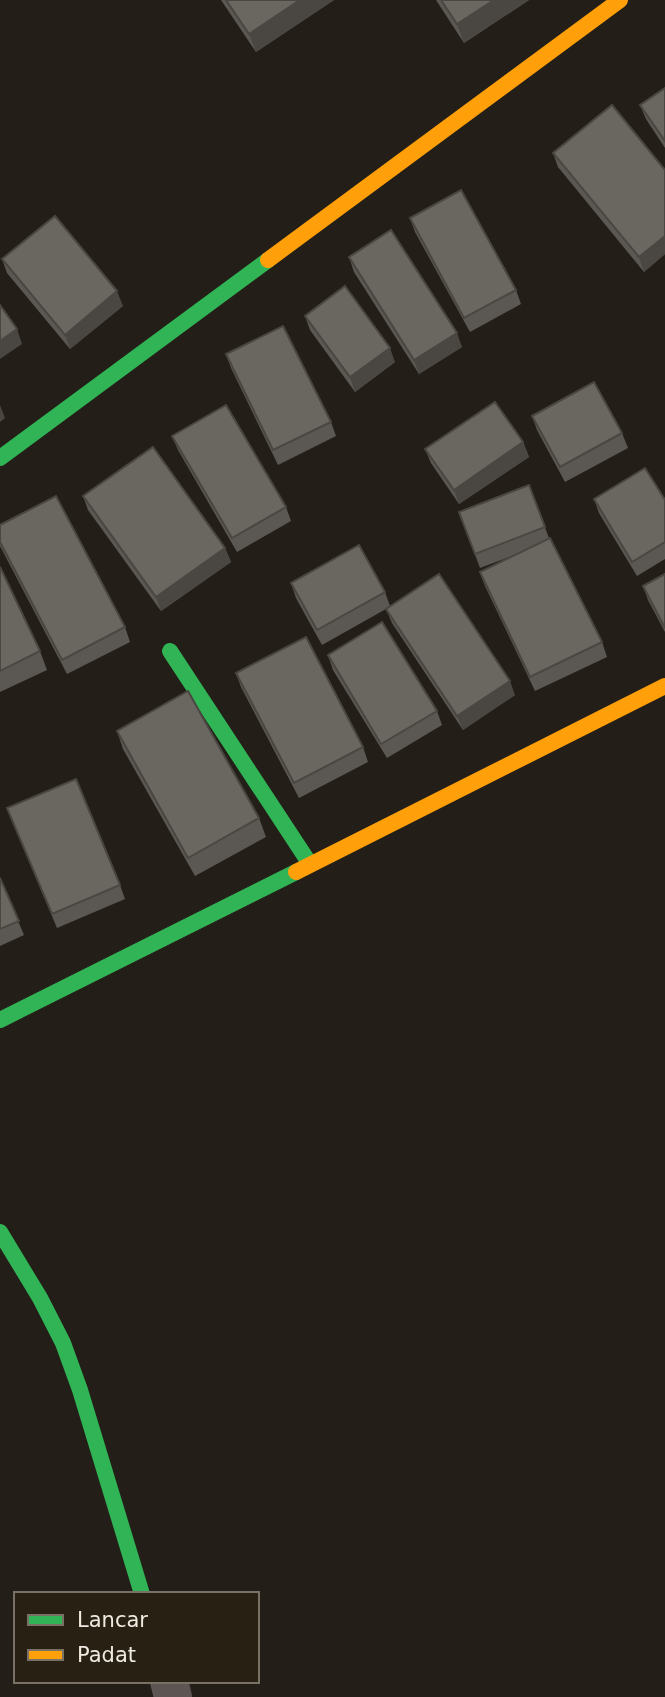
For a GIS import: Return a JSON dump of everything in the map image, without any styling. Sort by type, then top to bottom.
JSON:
[{"type":"street","points":[[0,458],[620,0]]},
{"type":"street","points":[[170,651],[310,864]]},
{"type":"street","points":[[0,1020],[665,686]]},
{"type":"street","points":[[0,1232],[40,1298],[63,1343],[80,1390],[141,1592]]},
{"type":"building","points":[[226,0],[300,0],[249,34]]},
{"type":"building","points":[[441,0],[494,0],[457,24]]},
{"type":"building","points":[[665,88],[665,141],[640,105]]},
{"type":"building","points":[[612,105],[665,170],[665,236],[639,257],[553,153]]},
{"type":"building","points":[[461,190],[516,290],[464,318],[410,218]]},
{"type":"building","points":[[55,216],[117,291],[65,335],[2,259]]},
{"type":"building","points":[[391,230],[457,333],[414,360],[349,257]]},
{"type":"building","points":[[345,286],[390,348],[350,377],[305,316]]},
{"type":"building","points":[[0,305],[17,329],[0,341]]},
{"type":"building","points":[[283,326],[331,422],[273,450],[226,354]]},
{"type":"building","points":[[594,382],[622,433],[560,467],[532,416]]},
{"type":"building","points":[[495,402],[523,442],[454,490],[425,449]]},
{"type":"building","points":[[226,405],[286,507],[232,538],[172,436]]},
{"type":"building","points":[[153,447],[225,548],[156,597],[83,496]]},
{"type":"building","points":[[645,468],[665,500],[665,542],[632,562],[594,499]]},
{"type":"building","points":[[529,485],[545,527],[475,554],[459,512]]},
{"type":"building","points":[[56,496],[125,627],[62,660],[0,542],[0,525]]},
{"type":"building","points":[[550,538],[602,642],[530,677],[480,572]]},
{"type":"building","points":[[359,545],[385,592],[317,630],[291,583]]},
{"type":"building","points":[[0,567],[40,651],[0,671]]},
{"type":"building","points":[[439,574],[510,681],[457,716],[386,609]]},
{"type":"building","points":[[665,574],[665,628],[643,586]]},
{"type":"building","points":[[382,622],[437,711],[381,744],[328,655]]},
{"type":"building","points":[[306,637],[363,747],[294,783],[236,673]]},
{"type":"building","points":[[188,691],[259,818],[188,858],[117,731]]},
{"type":"building","points":[[76,779],[120,885],[52,914],[7,808]]},
{"type":"building","points":[[0,878],[19,921],[0,929]]},
{"type":"traffic: fast","points":[[0,458],[268,260]]},
{"type":"traffic: fast","points":[[170,651],[310,864]]},
{"type":"traffic: fast","points":[[0,1020],[296,872]]},
{"type":"traffic: fast","points":[[0,1232],[40,1298],[63,1343],[80,1390],[141,1592]]},
{"type":"traffic: slow","points":[[268,260],[620,0]]},
{"type":"traffic: slow","points":[[296,872],[665,686]]}]
